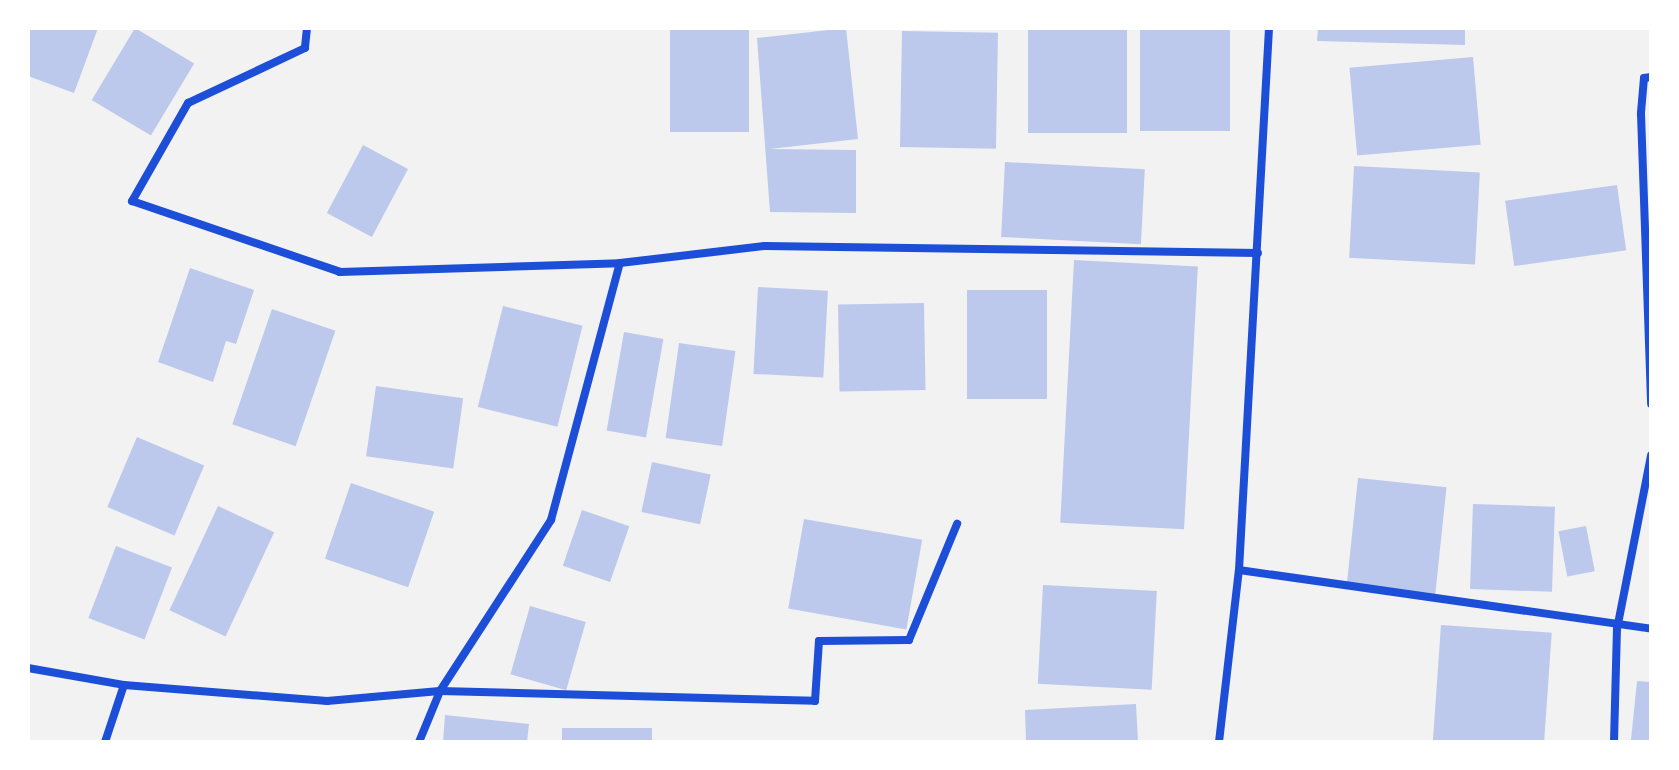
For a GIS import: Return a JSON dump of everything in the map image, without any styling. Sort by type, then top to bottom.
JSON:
[{"type":"street","points":[[307,28],[305,48],[188,103],[132,201],[340,272],[620,263],[765,246],[1258,253]]},
{"type":"street","points":[[1219,742],[1239,570],[1269,28]]},
{"type":"street","points":[[1651,77],[1644,78],[1641,114],[1651,404]]},
{"type":"street","points":[[419,742],[440,691],[551,520],[620,263]]},
{"type":"street","points":[[1614,742],[1617,629],[1651,455]]},
{"type":"street","points":[[28,668],[124,685],[327,701],[440,691],[815,701],[819,641],[909,640],[957,524]]},
{"type":"street","points":[[1239,570],[1617,629],[1651,629]]},
{"type":"street","points":[[105,742],[124,685]]},
{"type":"building","points":[[28,28],[98,28],[74,93],[28,76]]},
{"type":"building","points":[[135,28],[194,64],[151,136],[92,100]]},
{"type":"building","points":[[670,28],[749,28],[749,132],[670,132]]},
{"type":"building","points":[[846,28],[858,139],[770,149],[856,150],[856,213],[770,212],[757,38]]},
{"type":"building","points":[[1028,28],[1127,28],[1127,133],[1028,133]]},
{"type":"building","points":[[1140,28],[1230,28],[1230,131],[1140,131]]},
{"type":"building","points":[[1318,28],[1465,28],[1465,45],[1317,41]]},
{"type":"building","points":[[902,31],[998,33],[996,149],[900,147]]},
{"type":"building","points":[[1473,57],[1481,145],[1357,155],[1349,68]]},
{"type":"building","points":[[363,145],[408,169],[372,237],[327,213]]},
{"type":"building","points":[[1005,162],[1145,169],[1141,244],[1001,237]]},
{"type":"building","points":[[1354,166],[1480,173],[1475,264],[1349,258]]},
{"type":"building","points":[[1617,185],[1626,250],[1514,266],[1505,201]]},
{"type":"building","points":[[1074,260],[1198,266],[1184,529],[1060,523]]},
{"type":"building","points":[[190,268],[254,290],[236,344],[226,341],[213,382],[158,362]]},
{"type":"building","points":[[758,287],[828,291],[823,378],[753,374]]},
{"type":"building","points":[[967,290],[1047,290],[1047,399],[967,399]]},
{"type":"building","points":[[924,303],[926,390],[840,391],[838,305]]},
{"type":"building","points":[[503,306],[583,326],[557,427],[478,407]]},
{"type":"building","points":[[272,309],[335,331],[296,446],[232,424]]},
{"type":"building","points":[[624,332],[663,339],[646,437],[607,430]]},
{"type":"building","points":[[679,343],[735,351],[722,446],[666,438]]},
{"type":"building","points":[[376,386],[463,398],[453,469],[366,456]]},
{"type":"building","points":[[137,437],[204,466],[175,535],[107,507]]},
{"type":"building","points":[[652,462],[711,474],[700,524],[641,512]]},
{"type":"building","points":[[1358,478],[1447,487],[1435,596],[1347,586]]},
{"type":"building","points":[[351,483],[434,512],[408,587],[325,559]]},
{"type":"building","points":[[1473,504],[1555,507],[1552,592],[1470,589]]},
{"type":"building","points":[[218,506],[274,532],[226,636],[169,610]]},
{"type":"building","points":[[582,510],[629,526],[610,582],[563,566]]},
{"type":"building","points":[[804,519],[922,540],[906,629],[788,609]]},
{"type":"building","points":[[1586,526],[1595,571],[1567,576],[1559,531]]},
{"type":"building","points":[[116,546],[172,568],[144,639],[88,618]]},
{"type":"building","points":[[1043,585],[1157,591],[1152,690],[1038,684]]},
{"type":"building","points":[[530,606],[586,622],[566,690],[510,674]]},
{"type":"building","points":[[1441,625],[1552,633],[1544,742],[1433,742]]},
{"type":"building","points":[[1637,681],[1651,682],[1651,742],[1631,740]]},
{"type":"building","points":[[1136,704],[1138,742],[1026,742],[1025,710]]},
{"type":"building","points":[[445,715],[529,724],[527,742],[443,742]]},
{"type":"building","points":[[562,728],[652,728],[652,742],[562,742]]}]
